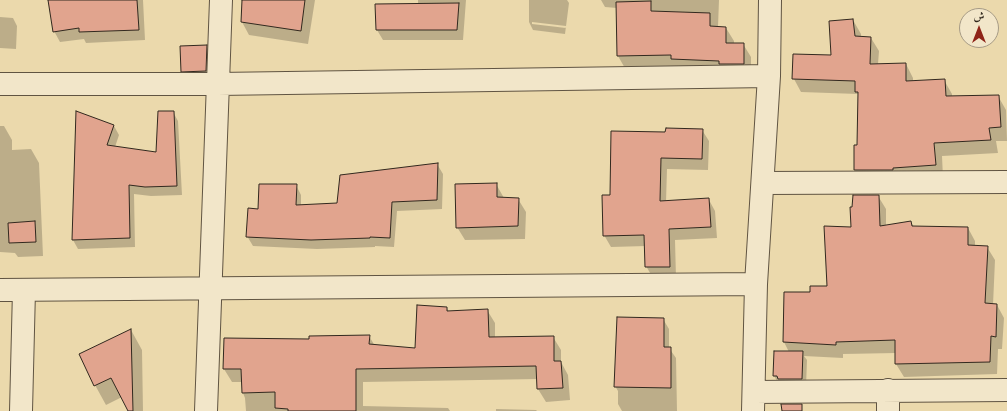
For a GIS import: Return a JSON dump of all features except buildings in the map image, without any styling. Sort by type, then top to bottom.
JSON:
[{"type":"street","points":[[206,411],[209,289],[221,0]]},
{"type":"street","points":[[770,0],[769,76],[756,284],[753,401],[888,401],[1007,390]]},
{"type":"street","points":[[0,84],[218,84],[769,76]]},
{"type":"street","points":[[763,183],[1007,182]]},
{"type":"street","points":[[0,290],[756,284]]},
{"type":"street","points":[[21,411],[24,290]]}]
